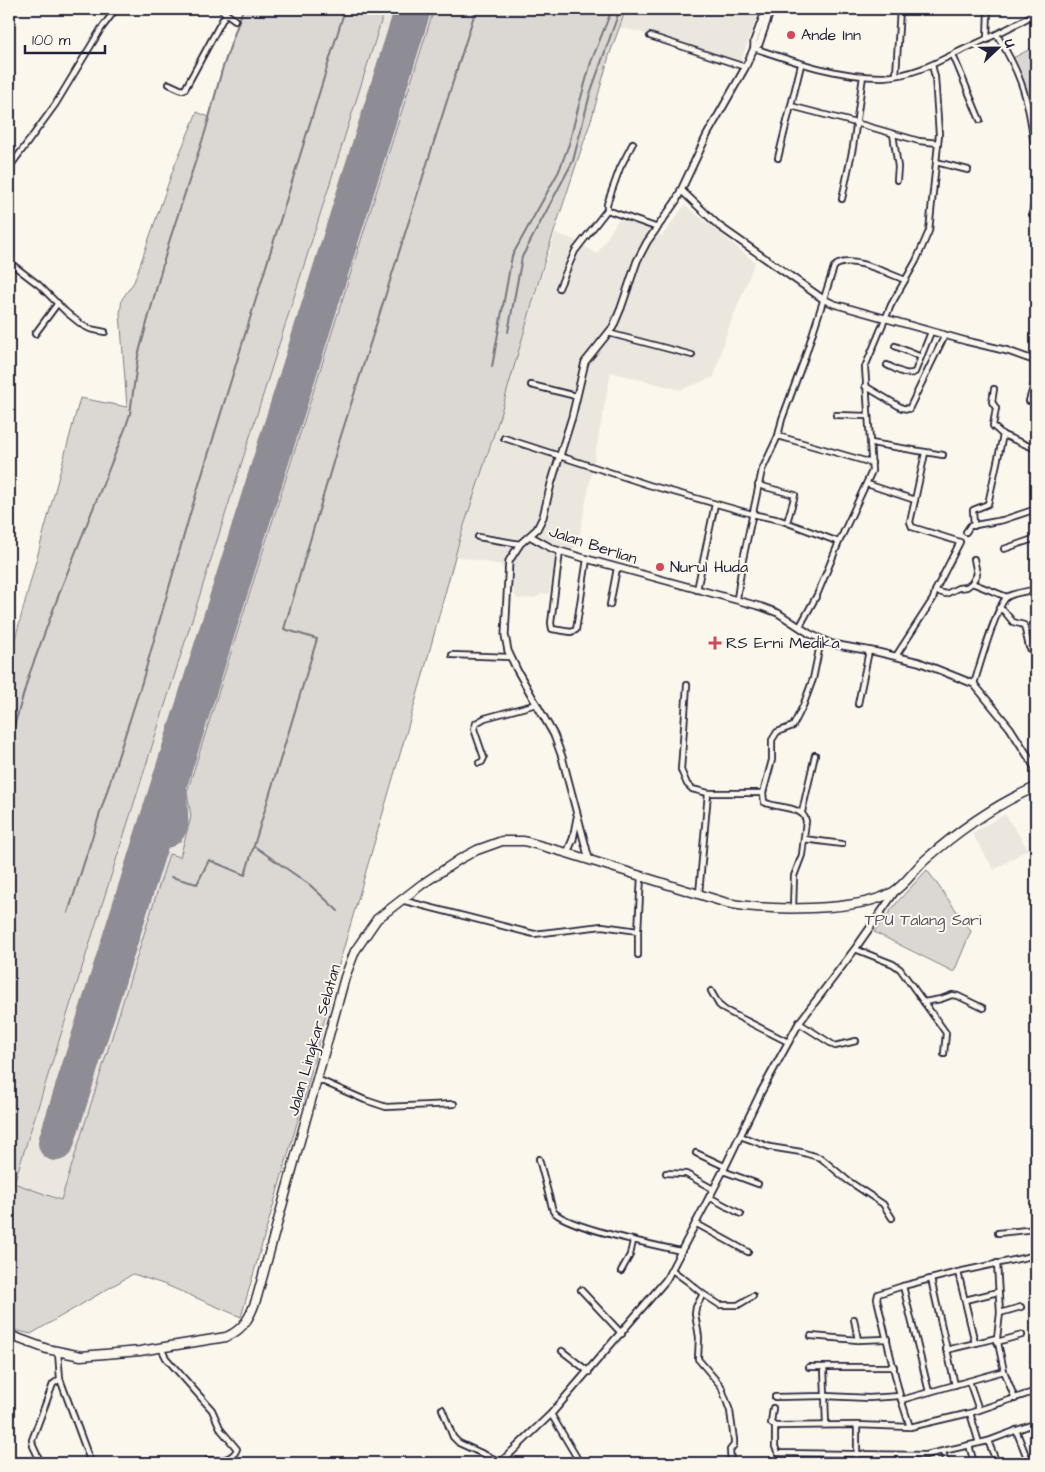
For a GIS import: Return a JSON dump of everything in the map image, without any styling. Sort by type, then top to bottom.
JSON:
[{"type":"highway","points":[[895,892],[922,863],[978,817],[1036,787]]},
{"type":"highway","name":"Jalan Lingkar Selatan","points":[[9,1335],[58,1352],[81,1356],[111,1355],[226,1337],[236,1333],[243,1327],[251,1314],[345,977],[355,951],[377,919],[460,859],[495,842],[524,841],[744,906],[793,908],[846,905],[895,892]]},
{"type":"street","points":[[9,168],[55,105],[101,29],[116,9]]},
{"type":"street","points":[[220,9],[235,20]]},
{"type":"street","points":[[589,859],[557,743],[510,657],[505,635],[507,581],[510,561],[520,544],[537,529],[543,517],[559,456],[572,417],[584,362],[613,327],[637,261],[647,242],[676,201],[707,135],[745,67],[754,48],[754,41],[766,9]]},
{"type":"street","points":[[754,48],[759,44],[771,9]]},
{"type":"street","points":[[896,75],[900,9]]},
{"type":"street","points":[[987,40],[988,9]]},
{"type":"street","points":[[169,84],[182,90],[185,89],[226,13]]},
{"type":"street","points":[[754,48],[801,65],[863,76],[896,75],[918,71],[932,65],[987,40],[1036,13]]},
{"type":"street","points":[[997,34],[1021,84],[1028,110],[1036,176],[1036,196],[1032,214]]},
{"type":"street","points":[[650,36],[745,67]]},
{"type":"street","points":[[953,55],[980,120]]},
{"type":"street","points":[[778,158],[801,65]]},
{"type":"street","points":[[800,626],[817,595],[872,471],[865,367],[891,305],[929,230],[939,134],[935,77],[932,65]]},
{"type":"street","points":[[842,199],[853,147],[863,76]]},
{"type":"street","points":[[791,106],[856,122],[919,142],[938,143]]},
{"type":"street","points":[[893,134],[898,168],[897,180]]},
{"type":"street","points":[[559,288],[574,251],[607,210],[607,204],[620,168],[632,143]]},
{"type":"street","points":[[936,162],[968,170]]},
{"type":"street","points":[[681,190],[719,226],[823,299],[834,304],[945,336],[1008,351],[1036,361]]},
{"type":"street","points":[[607,210],[658,228]]},
{"type":"street","points":[[737,599],[742,564],[762,470],[778,436],[834,267],[841,263],[849,262],[862,264],[905,280]]},
{"type":"street","points":[[9,269],[10,263],[39,285],[82,325],[105,332]]},
{"type":"street","points":[[36,334],[58,303]]},
{"type":"street","points":[[887,365],[903,373],[912,374],[917,370],[931,332]]},
{"type":"street","points":[[608,333],[692,355]]},
{"type":"street","points":[[866,386],[902,408],[909,409],[945,336]]},
{"type":"street","points":[[895,346],[922,356]]},
{"type":"street","points":[[1029,400],[1036,378]]},
{"type":"street","points":[[531,385],[576,396]]},
{"type":"street","points":[[994,390],[992,402],[996,408],[993,426],[1003,435],[1036,449]]},
{"type":"street","points":[[836,415],[868,416]]},
{"type":"street","points":[[974,526],[973,510],[988,504],[1003,435]]},
{"type":"street","points":[[778,436],[872,463]]},
{"type":"street","points":[[504,438],[715,504],[787,522],[839,542]]},
{"type":"street","points":[[871,443],[943,455]]},
{"type":"street","points":[[896,656],[933,599],[935,591],[960,542],[911,525],[910,522],[924,453]]},
{"type":"street","points":[[867,484],[915,500]]},
{"type":"street","points":[[758,485],[796,495],[787,522]]},
{"type":"street","points":[[697,590],[715,504]]},
{"type":"street","points":[[966,532],[969,527],[1004,520],[1036,510]]},
{"type":"street","name":"Jalan Berlian","points":[[530,536],[544,545],[560,551],[616,568],[678,583],[697,590],[737,599],[778,613],[821,640],[832,644],[919,662],[974,684],[1010,728],[1036,769]]},
{"type":"street","points":[[478,537],[520,544]]},
{"type":"street","points":[[1004,549],[1036,538]]},
{"type":"street","points":[[560,551],[551,623],[552,629],[575,631],[587,559]]},
{"type":"street","points":[[935,591],[946,594],[956,589],[967,587],[972,583],[977,574],[974,560]]},
{"type":"street","points":[[610,605],[616,568]]},
{"type":"street","points":[[972,583],[1007,597]]},
{"type":"street","points":[[974,684],[998,608],[1007,597],[1036,589]]},
{"type":"street","points":[[998,608],[1013,622],[1024,626],[1030,649],[1036,650]]},
{"type":"street","points":[[802,812],[769,805],[764,802],[762,793],[772,760],[772,740],[777,732],[793,726],[803,706],[813,679],[821,640]]},
{"type":"street","points":[[858,704],[869,651]]},
{"type":"street","points":[[452,655],[510,657]]},
{"type":"street","points":[[687,685],[681,770],[687,784],[692,788],[708,792],[762,793]]},
{"type":"street","points":[[478,763],[482,762],[484,758],[474,729],[476,723],[484,718],[537,704]]},
{"type":"street","points":[[793,908],[794,876],[802,855],[806,821],[802,812],[815,755]]},
{"type":"street","points":[[699,894],[708,792]]},
{"type":"street","points":[[567,853],[573,839],[577,813]]},
{"type":"street","points":[[804,839],[842,844]]},
{"type":"street","points":[[638,955],[641,876]]},
{"type":"street","points":[[442,1409],[454,1437],[459,1443],[500,1463],[551,1414],[589,1372],[666,1280],[799,1023],[895,892]]},
{"type":"street","points":[[401,900],[534,934],[602,926],[638,931]]},
{"type":"street","points":[[855,949],[900,969],[946,1032],[944,1054]]},
{"type":"street","points":[[711,991],[719,1005],[725,1010],[788,1042]]},
{"type":"street","points":[[924,1002],[952,995],[982,1008]]},
{"type":"street","points":[[799,1023],[835,1046],[856,1041]]},
{"type":"street","points":[[317,1079],[365,1100],[386,1106],[454,1104]]},
{"type":"street","points":[[740,1136],[770,1147],[801,1152],[821,1158],[847,1180],[883,1204],[892,1218]]},
{"type":"street","points":[[696,1153],[758,1184]]},
{"type":"street","points":[[539,1159],[552,1211],[555,1214],[594,1230],[633,1241],[681,1251]]},
{"type":"street","points":[[666,1173],[686,1174],[713,1190]]},
{"type":"street","points":[[709,1197],[740,1214]]},
{"type":"street","points":[[695,1223],[748,1252]]},
{"type":"street","points":[[998,1233],[1036,1229]]},
{"type":"street","points":[[621,1271],[630,1255],[633,1241]]},
{"type":"street","points":[[1036,1250],[1032,1256],[1036,1285]]},
{"type":"street","points":[[910,1427],[901,1398],[877,1296],[880,1293],[903,1286],[1032,1256]]},
{"type":"street","points":[[996,1263],[1000,1313],[997,1340],[1004,1371],[1015,1399]]},
{"type":"street","points":[[672,1270],[720,1305],[738,1305],[753,1296]]},
{"type":"street","points":[[958,1272],[975,1342]]},
{"type":"street","points":[[931,1279],[955,1385]]},
{"type":"street","points":[[903,1286],[929,1392]]},
{"type":"street","points":[[581,1290],[622,1334]]},
{"type":"street","points":[[965,1300],[998,1292]]},
{"type":"street","points":[[703,1294],[696,1307],[695,1314],[699,1337],[698,1359],[722,1386],[728,1402],[734,1440],[734,1445],[730,1450],[731,1463]]},
{"type":"street","points":[[1000,1313],[1021,1307]]},
{"type":"street","points":[[854,1319],[858,1340]]},
{"type":"street","points":[[946,1350],[975,1342],[1022,1335]]},
{"type":"street","points":[[811,1336],[858,1340],[887,1339]]},
{"type":"street","points":[[161,1348],[166,1358],[212,1410],[221,1430],[237,1449],[235,1454],[221,1461],[208,1460]]},
{"type":"street","points":[[562,1351],[589,1372]]},
{"type":"street","points":[[58,1352],[60,1379],[91,1463]]},
{"type":"street","points":[[809,1367],[894,1367]]},
{"type":"street","points":[[824,1367],[826,1425]]},
{"type":"street","points":[[775,1397],[901,1398],[1004,1371]]},
{"type":"street","points":[[41,1463],[32,1440],[53,1384],[60,1379]]},
{"type":"street","points":[[969,1381],[979,1410]]},
{"type":"street","points":[[775,1426],[857,1425],[910,1427],[979,1410],[1036,1391]]},
{"type":"street","points":[[773,1408],[771,1422],[775,1426],[775,1447],[778,1453],[925,1455],[988,1441],[1036,1423]]},
{"type":"street","points":[[970,1412],[979,1443]]},
{"type":"street","points":[[551,1414],[580,1463]]},
{"type":"street","points":[[857,1425],[857,1463]]},
{"type":"street","points":[[1016,1430],[1029,1463]]},
{"type":"street","points":[[988,1441],[997,1463]]},
{"type":"street","points":[[969,1445],[974,1463]]},
{"type":"street","points":[[943,1452],[946,1463]]},
{"type":"shaded area","points":[[243,9],[757,9],[759,12],[740,63],[665,38],[618,27],[592,117],[546,256],[514,365],[555,233],[574,240],[597,254],[618,220],[644,226],[662,236],[685,205],[755,262],[726,335],[714,377],[680,390],[611,372],[578,543],[551,578],[550,593],[542,594],[535,598],[517,599],[501,565],[455,556],[423,675],[337,971],[306,1092],[241,1317],[166,1285],[133,1274],[31,1334],[9,1329],[9,661],[80,398],[127,407],[120,313],[122,299],[134,282],[174,167],[197,112],[209,117],[222,70]]},
{"type":"shaded area","points":[[1005,814],[1028,849],[994,870],[972,833]]},
{"type":"green space","points":[[243,9],[385,9],[14,1183],[61,1200],[169,854],[180,857],[191,817],[187,792],[434,9],[626,9],[609,56],[592,117],[546,256],[499,419],[460,538],[423,675],[337,971],[306,1092],[241,1317],[166,1285],[133,1274],[31,1334],[9,1329],[9,661],[80,398],[127,407],[120,313],[122,299],[134,282],[174,167],[197,112],[209,117],[222,70]]},
{"type":"green space","points":[[1036,46],[1036,138],[1033,112],[1013,58]]},
{"type":"green space","name":"TPU Talang Sari","points":[[927,870],[971,931],[954,972],[874,932],[899,900]]},
{"type":"waterway","points":[[9,744],[29,675],[130,414],[138,356],[169,242],[206,129],[222,70],[243,9]]},
{"type":"waterway","points":[[68,913],[142,682],[190,514],[345,9]]},
{"type":"waterway","points":[[171,877],[197,884],[209,860],[245,875],[317,639],[284,629],[339,442],[476,9]]},
{"type":"waterway","points":[[492,367],[512,256],[559,171],[569,144],[591,62],[612,9]]},
{"type":"waterway","points":[[508,332],[522,257],[573,161],[590,94],[620,9]]},
{"type":"waterway","points":[[254,846],[310,885],[338,911]]},
{"type":"taxiway","points":[[162,805],[151,814],[146,823],[148,831],[153,837],[160,840],[168,840],[176,835],[181,824],[178,756]]},
{"type":"runway","points":[[56,1143],[413,9]]},
{"type":"place","name":"Ande Inn","points":[[791,35]]},
{"type":"place","name":"Nurul Huda","points":[[660,567]]},
{"type":"place","name":"RS Erni Medika","points":[[715,643]]}]
